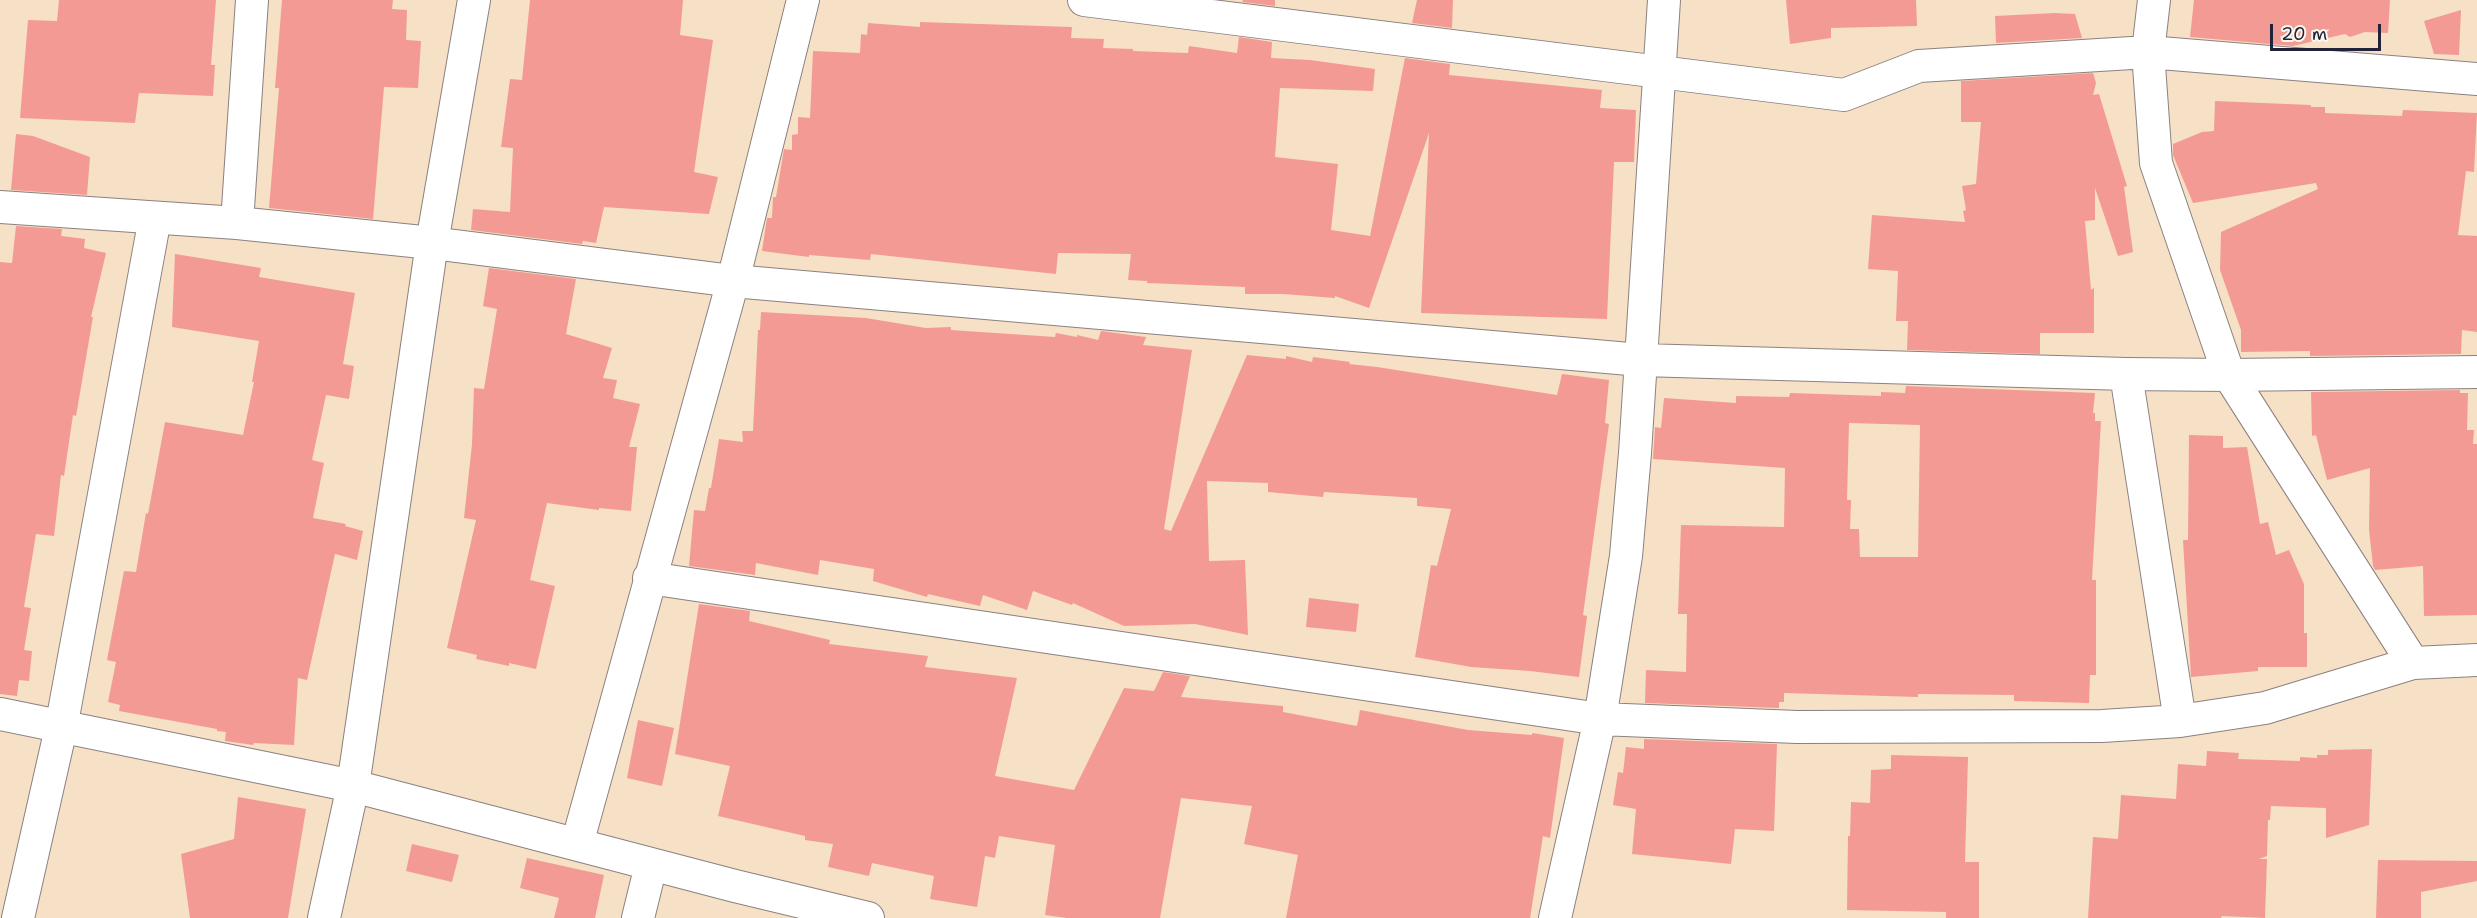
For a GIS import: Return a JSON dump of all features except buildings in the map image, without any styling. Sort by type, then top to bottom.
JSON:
[{"type":"street","points":[[237,224],[252,0]]},
{"type":"street","points":[[324,918],[353,786],[432,243],[474,0]]},
{"type":"street","points":[[577,844],[733,281],[803,0]]},
{"type":"street","points":[[1084,0],[1844,96],[1919,66],[2148,52],[2477,79]]},
{"type":"street","points":[[1555,918],[1600,719],[1626,556],[1664,0]]},
{"type":"street","points":[[2154,0],[2148,52],[2156,163],[2229,375],[2413,663]]},
{"type":"street","points":[[0,207],[237,224],[432,243],[733,281],[1641,360],[2126,374],[2477,372]]},
{"type":"street","points":[[18,918],[62,728],[155,218]]},
{"type":"street","points":[[2126,374],[2180,721]]},
{"type":"street","points":[[649,578],[1600,719],[1797,727],[2102,726],[2180,721],[2265,708],[2413,663],[2477,660]]},
{"type":"street","points":[[0,714],[353,786],[651,865],[827,910],[868,918]]},
{"type":"street","points":[[638,918],[651,865]]}]
